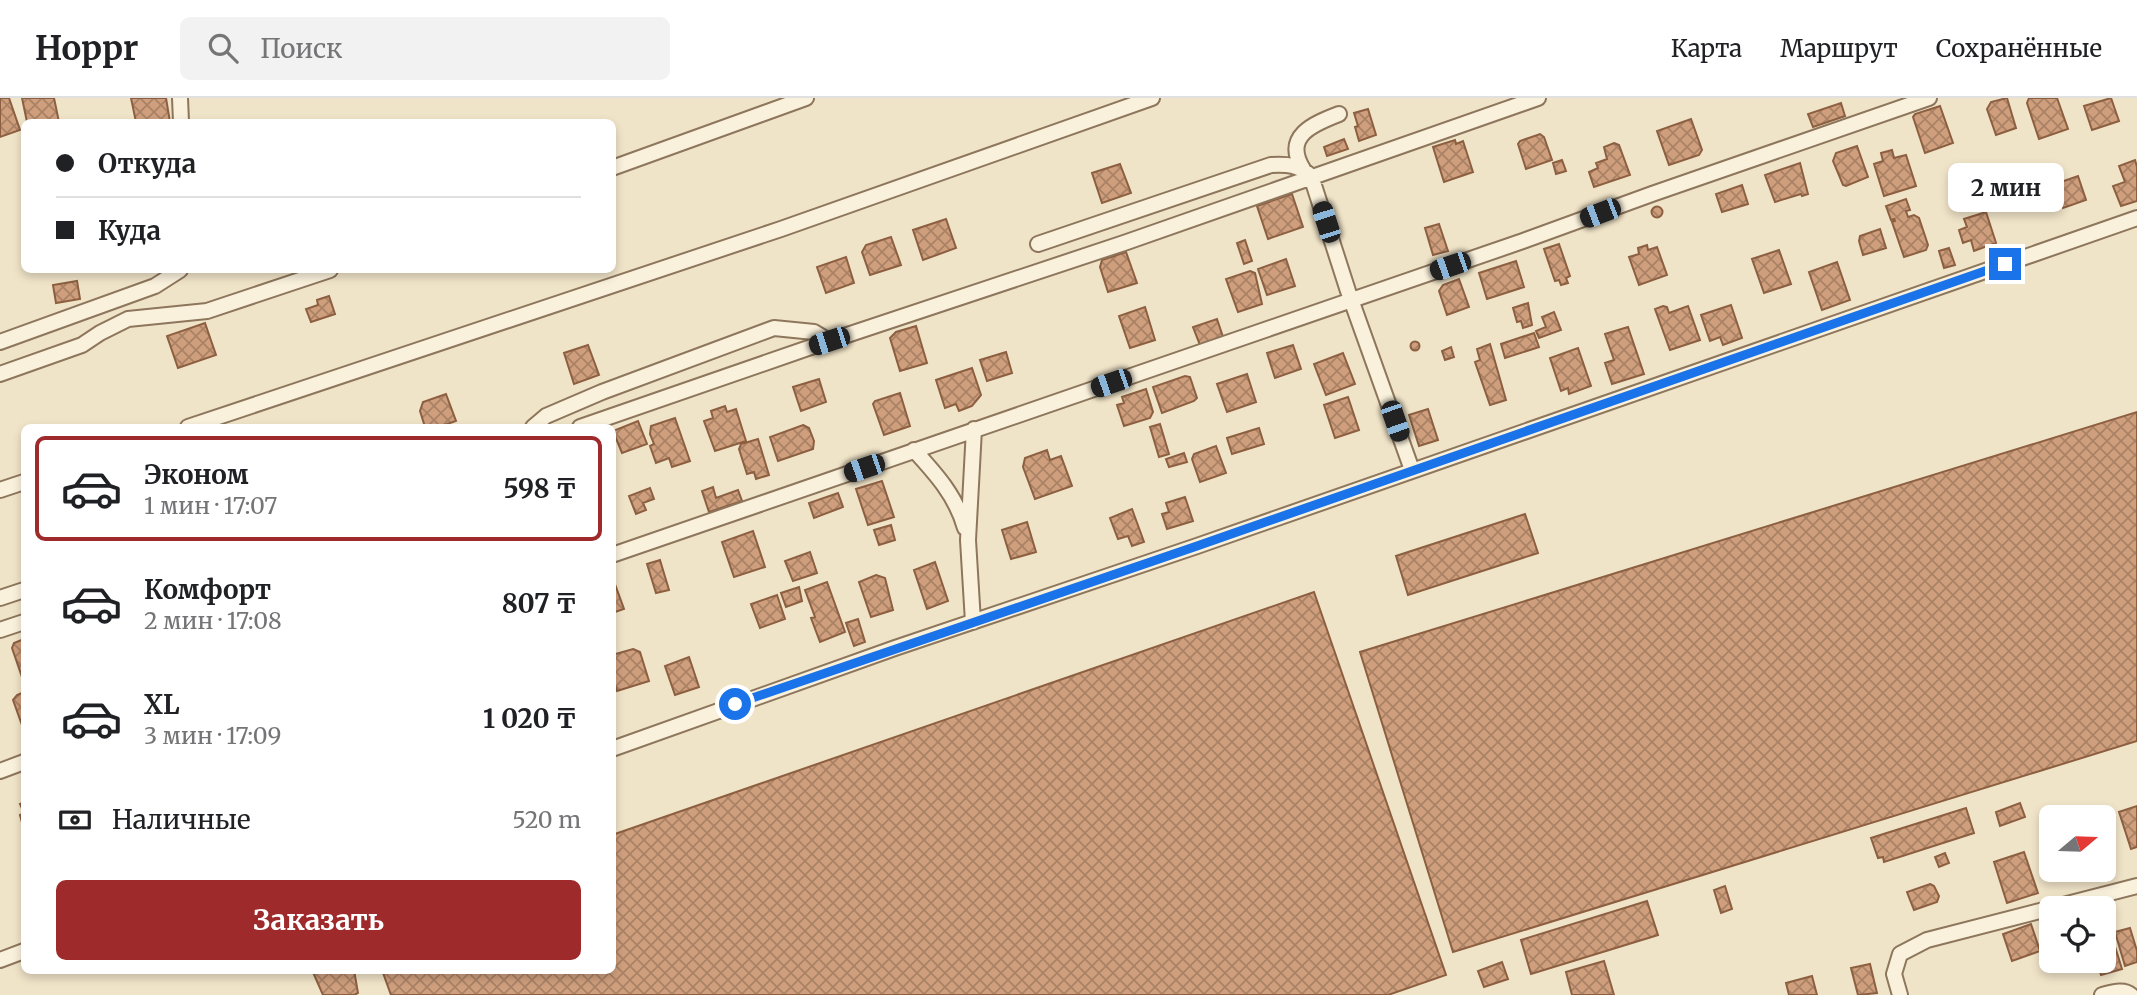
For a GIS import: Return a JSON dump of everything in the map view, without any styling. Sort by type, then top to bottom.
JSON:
[{"type":"street","points":[[180,98],[181,119]]},
{"type":"street","points":[[616,167],[806,98]]},
{"type":"street","points":[[197,424],[781,229],[1152,98]]},
{"type":"street","points":[[589,424],[1124,243],[1307,173],[1537,98]]},
{"type":"street","points":[[616,554],[1929,98]]},
{"type":"street","points":[[1339,114],[1317,122],[1301,135],[1295,148],[1298,161],[1307,173],[1412,470]]},
{"type":"street","points":[[1038,244],[1271,165],[1287,164],[1307,173]]},
{"type":"street","points":[[616,748],[2137,218]]},
{"type":"street","points":[[0,342],[155,286],[175,273]]},
{"type":"street","points":[[0,374],[82,345],[128,319],[207,311],[321,273]]},
{"type":"street","points":[[537,424],[546,416],[602,391],[774,328],[814,332],[829,341]]},
{"type":"street","points":[[973,622],[968,540],[974,429]]},
{"type":"street","points":[[914,450],[945,485],[961,513],[968,540]]},
{"type":"street","points":[[0,490],[21,483]]},
{"type":"street","points":[[0,598],[21,591]]},
{"type":"street","points":[[0,630],[21,623]]},
{"type":"street","points":[[0,771],[21,763]]},
{"type":"street","points":[[1900,995],[1894,974],[1900,954],[1927,940],[2137,886]]},
{"type":"street","points":[[0,960],[21,952]]},
{"type":"street","points":[[2102,995],[2127,992],[2131,995]]},
{"type":"building","points":[[0,98],[9,98],[20,130],[0,137]]},
{"type":"building","points":[[22,98],[54,98],[58,119],[26,119]]},
{"type":"building","points":[[131,98],[166,98],[170,119],[135,119]]},
{"type":"building","points":[[2007,98],[2016,128],[1996,135],[1987,109],[1991,102]]},
{"type":"building","points":[[2029,98],[2057,98],[2068,129],[2039,139],[2027,103]]},
{"type":"building","points":[[2111,98],[2119,121],[2092,130],[2084,106]]},
{"type":"building","points":[[1841,103],[1845,116],[1813,127],[1808,114]]},
{"type":"building","points":[[1940,106],[1953,143],[1925,153],[1913,117]]},
{"type":"building","points":[[1368,109],[1376,135],[1359,141],[1354,113]]},
{"type":"building","points":[[1691,119],[1702,150],[1699,155],[1669,165],[1657,131]]},
{"type":"building","points":[[1540,134],[1544,137],[1552,160],[1526,169],[1518,144]]},
{"type":"building","points":[[1344,139],[1348,149],[1327,156],[1324,147]]},
{"type":"building","points":[[1455,140],[1456,144],[1463,141],[1473,172],[1444,182],[1433,147]]},
{"type":"building","points":[[1614,143],[1619,145],[1630,175],[1594,187],[1589,172],[1598,168],[1596,163],[1607,159],[1604,147]]},
{"type":"building","points":[[1857,146],[1868,177],[1846,186],[1843,185],[1833,161],[1836,153]]},
{"type":"building","points":[[1892,150],[1894,158],[1906,155],[1916,186],[1884,196],[1874,164],[1883,161],[1881,153]]},
{"type":"building","points":[[1562,160],[1566,171],[1556,174],[1553,163]]},
{"type":"building","points":[[2135,160],[2137,201],[2121,206],[2113,186],[2125,182],[2119,166]]},
{"type":"building","points":[[1800,163],[1808,194],[1775,202],[1765,175]]},
{"type":"building","points":[[1120,164],[1131,193],[1102,203],[1092,173]]},
{"type":"building","points":[[2078,176],[2086,200],[2063,208],[2056,187],[2058,183]]},
{"type":"building","points":[[1742,185],[1748,204],[1722,212],[1716,194]]},
{"type":"building","points":[[1292,194],[1303,227],[1268,239],[1257,206]]},
{"type":"building","points":[[1906,199],[1910,210],[1906,211],[1908,217],[1914,215],[1919,218],[1928,245],[1926,250],[1904,257],[1892,222],[1895,221],[1891,220],[1886,206]]},
{"type":"building","points":[[1657,207],[1661,208],[1661,216],[1657,217],[1653,216],[1652,212],[1653,208]]},
{"type":"building","points":[[1986,212],[1996,243],[1974,251],[1971,240],[1963,243],[1959,230],[1967,227],[1964,219]]},
{"type":"building","points":[[946,219],[956,248],[923,260],[913,230]]},
{"type":"building","points":[[1439,224],[1448,251],[1433,255],[1425,228]]},
{"type":"building","points":[[1880,229],[1886,248],[1863,255],[1860,236]]},
{"type":"building","points":[[891,237],[901,265],[870,275],[862,252],[866,245]]},
{"type":"building","points":[[1245,240],[1252,261],[1244,264],[1237,243]]},
{"type":"building","points":[[1559,244],[1570,276],[1566,278],[1568,283],[1561,285],[1559,280],[1555,281],[1544,249]]},
{"type":"building","points":[[1647,245],[1648,250],[1657,247],[1667,275],[1639,285],[1629,257],[1639,254],[1638,248]]},
{"type":"building","points":[[1949,248],[1955,265],[1944,268],[1939,251]]},
{"type":"building","points":[[1779,250],[1791,284],[1764,293],[1752,259]]},
{"type":"building","points":[[1126,252],[1137,283],[1108,292],[1100,267],[1102,260]]},
{"type":"building","points":[[846,257],[854,283],[826,293],[817,267]]},
{"type":"building","points":[[1286,259],[1295,286],[1267,295],[1258,269]]},
{"type":"building","points":[[1516,261],[1524,287],[1487,299],[1479,273]]},
{"type":"building","points":[[1837,262],[1850,300],[1822,310],[1809,272]]},
{"type":"building","points":[[1250,271],[1255,273],[1262,304],[1238,312],[1226,279]]},
{"type":"building","points":[[1459,279],[1469,307],[1447,315],[1439,291],[1443,285]]},
{"type":"building","points":[[77,281],[80,299],[56,303],[53,285]]},
{"type":"building","points":[[329,296],[335,314],[311,322],[306,309],[318,305],[317,300]]},
{"type":"building","points":[[1528,303],[1532,325],[1523,328],[1521,321],[1517,322],[1513,308]]},
{"type":"building","points":[[1731,305],[1742,338],[1723,345],[1720,337],[1710,341],[1701,315]]},
{"type":"building","points":[[1688,306],[1700,340],[1670,350],[1655,309],[1667,307],[1669,313]]},
{"type":"building","points":[[1145,307],[1155,340],[1130,348],[1119,316]]},
{"type":"building","points":[[1554,312],[1561,330],[1539,338],[1536,331],[1546,327],[1542,317]]},
{"type":"building","points":[[1217,319],[1223,337],[1200,345],[1193,327]]},
{"type":"building","points":[[205,323],[216,355],[178,368],[167,336]]},
{"type":"building","points":[[916,326],[927,363],[900,371],[890,338],[896,332]]},
{"type":"building","points":[[1628,327],[1644,374],[1612,384],[1605,363],[1614,360],[1605,334]]},
{"type":"building","points":[[1534,333],[1539,347],[1505,358],[1501,344]]},
{"type":"building","points":[[1415,341],[1420,346],[1415,351],[1410,346]]},
{"type":"building","points":[[1490,344],[1506,400],[1490,405],[1475,362],[1480,360],[1477,349]]},
{"type":"building","points":[[588,345],[599,375],[574,384],[564,353]]},
{"type":"building","points":[[1293,345],[1301,369],[1275,378],[1267,353]]},
{"type":"building","points":[[1451,347],[1454,357],[1445,360],[1442,351]]},
{"type":"building","points":[[1578,348],[1591,386],[1569,394],[1568,388],[1561,391],[1550,358]]},
{"type":"building","points":[[1006,352],[1012,373],[987,381],[980,360]]},
{"type":"building","points":[[1343,353],[1355,384],[1326,395],[1314,364]]},
{"type":"building","points":[[972,368],[981,395],[972,406],[959,411],[956,404],[945,408],[936,380]]},
{"type":"building","points":[[1247,374],[1256,402],[1227,412],[1217,384]]},
{"type":"building","points":[[1185,376],[1190,377],[1197,398],[1162,413],[1153,387]]},
{"type":"building","points":[[819,379],[826,402],[801,411],[793,387]]},
{"type":"building","points":[[1146,389],[1153,412],[1150,418],[1124,426],[1117,405],[1124,403],[1122,397]]},
{"type":"building","points":[[900,393],[910,426],[884,435],[873,404]]},
{"type":"building","points":[[446,394],[456,421],[448,424],[424,424],[420,411],[423,402]]},
{"type":"building","points":[[1348,397],[1359,430],[1335,438],[1324,405]]},
{"type":"building","points":[[725,406],[727,412],[736,409],[746,441],[715,451],[704,421],[713,418],[711,411]]},
{"type":"building","points":[[1428,409],[1438,440],[1419,446],[1409,415]]},
{"type":"building","points":[[2137,412],[2137,741],[1453,952],[1360,652]]},
{"type":"building","points":[[675,418],[690,461],[672,467],[669,458],[656,463],[650,446],[654,444],[650,434],[651,426]]},
{"type":"building","points":[[638,421],[647,444],[622,453],[616,438],[616,430]]},
{"type":"building","points":[[1160,424],[1169,454],[1159,457],[1150,427]]},
{"type":"building","points":[[803,425],[809,428],[814,441],[813,449],[778,461],[770,437]]},
{"type":"building","points":[[1259,428],[1264,444],[1232,454],[1227,438]]},
{"type":"building","points":[[758,439],[769,475],[756,479],[754,472],[747,474],[739,449],[741,444]]},
{"type":"building","points":[[1216,446],[1226,473],[1200,482],[1192,459],[1194,454]]},
{"type":"building","points":[[1047,450],[1050,460],[1061,456],[1072,486],[1035,499],[1023,467],[1025,458]]},
{"type":"building","points":[[1184,453],[1187,462],[1169,467],[1166,459]]},
{"type":"building","points":[[882,481],[894,517],[868,525],[856,489]]},
{"type":"building","points":[[713,487],[716,498],[738,490],[742,501],[709,512],[702,491]]},
{"type":"building","points":[[650,488],[654,499],[643,503],[646,510],[636,514],[629,496]]},
{"type":"building","points":[[838,493],[843,507],[814,518],[809,503]]},
{"type":"building","points":[[1185,497],[1193,521],[1167,529],[1162,514],[1169,512],[1166,503]]},
{"type":"building","points":[[1132,509],[1144,542],[1132,546],[1128,536],[1118,539],[1110,518]]},
{"type":"building","points":[[1525,514],[1538,553],[1408,595],[1396,556]]},
{"type":"building","points":[[1027,522],[1036,552],[1011,559],[1002,530]]},
{"type":"building","points":[[891,525],[895,540],[879,545],[874,530]]},
{"type":"building","points":[[753,531],[765,567],[734,577],[722,542]]},
{"type":"building","points":[[810,552],[817,573],[793,581],[785,561]]},
{"type":"building","points":[[660,560],[669,590],[656,593],[647,564]]},
{"type":"building","points":[[935,562],[948,601],[927,609],[914,570]]},
{"type":"building","points":[[876,575],[885,578],[893,610],[871,617],[859,582]]},
{"type":"building","points":[[827,582],[845,632],[820,642],[811,618],[815,617],[805,590]]},
{"type":"building","points":[[616,587],[624,609],[616,612]]},
{"type":"building","points":[[799,587],[802,601],[786,607],[781,593]]},
{"type":"building","points":[[1314,592],[1446,975],[1388,995],[391,995],[383,974],[616,974],[616,834]]},
{"type":"building","points":[[777,595],[785,619],[760,628],[751,604]]},
{"type":"building","points":[[858,619],[865,642],[854,646],[846,623]]},
{"type":"building","points":[[21,640],[21,674],[12,648],[14,643]]},
{"type":"building","points":[[633,649],[640,652],[649,681],[617,691],[616,654]]},
{"type":"building","points":[[689,657],[699,687],[675,695],[665,666]]},
{"type":"building","points":[[21,693],[21,722],[13,700]]},
{"type":"building","points":[[2020,803],[2025,817],[2000,826],[1996,812]]},
{"type":"building","points":[[2137,806],[2137,847],[2131,849],[2119,812]]},
{"type":"building","points":[[1966,808],[1974,833],[1884,862],[1883,857],[1878,858],[1871,838]]},
{"type":"building","points":[[2024,852],[2038,893],[2007,903],[1994,862]]},
{"type":"building","points":[[1945,853],[1949,863],[1939,867],[1935,857]]},
{"type":"building","points":[[1930,884],[1939,896],[1937,902],[1914,910],[1907,892]]},
{"type":"building","points":[[1725,886],[1732,909],[1721,913],[1714,890]]},
{"type":"building","points":[[1647,901],[1658,935],[1531,974],[1521,940]]},
{"type":"building","points":[[2031,924],[2039,951],[2012,961],[2003,934]]},
{"type":"building","points":[[2130,928],[2137,951],[2137,962],[2125,966],[2116,932]]},
{"type":"building","points":[[2116,950],[2122,969],[2116,971]]},
{"type":"building","points":[[1604,961],[1614,995],[1572,995],[1566,972]]},
{"type":"building","points":[[1502,962],[1508,979],[1484,987],[1478,971]]},
{"type":"building","points":[[1870,964],[1877,993],[1858,995],[1851,968]]},
{"type":"building","points":[[314,974],[355,974],[358,993],[323,995]]},
{"type":"building","points":[[1812,976],[1817,995],[1789,995],[1786,983]]},
{"type":"route","points":[[735,704],[2005,264]]}]
